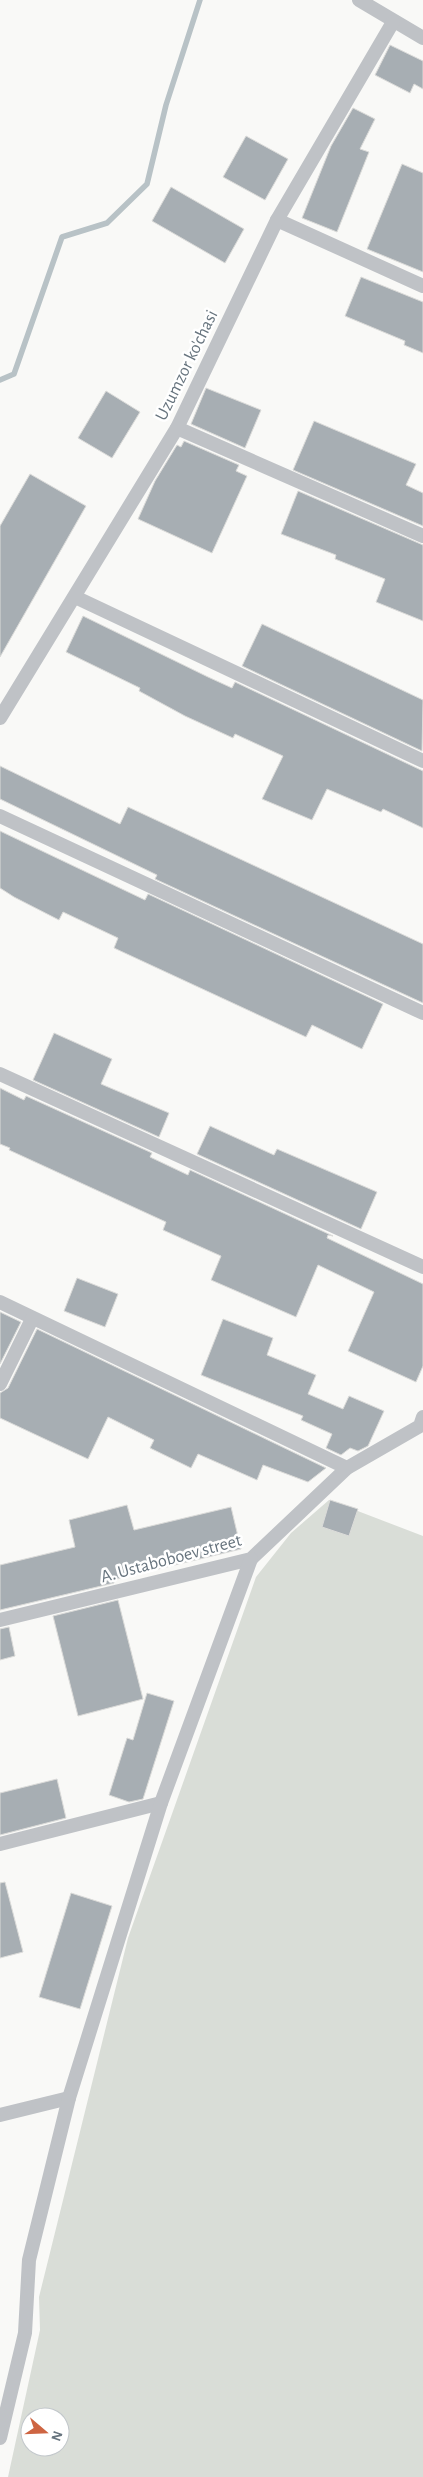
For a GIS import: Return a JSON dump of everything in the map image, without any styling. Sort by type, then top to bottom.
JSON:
[{"type":"street","points":[[359,0],[393,22],[423,38]]},
{"type":"street","name":"Uzumzor ko'chasi","points":[[0,718],[177,428],[276,220],[393,22]]},
{"type":"street","points":[[276,220],[423,286]]},
{"type":"street","points":[[177,428],[423,536]]},
{"type":"street","points":[[75,597],[423,761]]},
{"type":"street","points":[[0,816],[423,1013]]},
{"type":"street","points":[[0,1074],[423,1267]]},
{"type":"street","points":[[0,1302],[32,1319],[347,1468]]},
{"type":"street","points":[[0,1384],[32,1319]]},
{"type":"street","name":"A. Ustaboboev street","points":[[0,1620],[251,1558],[347,1468],[420,1426],[423,1417]]},
{"type":"street","points":[[0,2438],[25,2333],[29,2260],[69,2098],[161,1803],[251,1558]]},
{"type":"street","points":[[0,1844],[161,1803]]},
{"type":"street","points":[[0,2116],[69,2098]]},
{"type":"shaded area","points":[[329,1500],[423,1536],[423,2477],[8,2477],[20,2422],[20,2457],[70,2457],[70,2407],[23,2407],[40,2330],[39,2297],[128,1938],[256,1577],[291,1533]]},
{"type":"building","points":[[390,45],[423,61],[423,89],[414,84],[410,93],[375,75]]},
{"type":"building","points":[[353,108],[375,119],[360,149],[369,152],[337,232],[302,218],[331,146]]},
{"type":"building","points":[[246,136],[288,159],[265,200],[223,177]]},
{"type":"building","points":[[402,164],[423,173],[423,272],[367,249]]},
{"type":"building","points":[[171,187],[244,229],[225,263],[152,221]]},
{"type":"building","points":[[361,277],[423,302],[423,353],[404,345],[405,341],[345,316]]},
{"type":"building","points":[[206,388],[261,410],[245,448],[191,424]]},
{"type":"building","points":[[106,391],[140,412],[112,458],[78,438]]},
{"type":"building","points":[[314,421],[416,464],[406,485],[423,493],[423,526],[293,470]]},
{"type":"building","points":[[184,441],[239,465],[236,471],[247,476],[212,553],[138,519],[155,481],[177,445],[181,447]]},
{"type":"building","points":[[30,474],[86,506],[0,657],[0,526]]},
{"type":"building","points":[[298,491],[423,545],[423,621],[376,602],[385,579],[335,559],[336,555],[281,534]]},
{"type":"building","points":[[83,616],[232,688],[235,682],[423,771],[423,828],[383,809],[381,812],[327,789],[312,820],[262,799],[283,756],[235,734],[233,738],[185,716],[139,691],[140,688],[66,652]]},
{"type":"building","points":[[262,624],[423,700],[422,751],[242,666]]},
{"type":"building","points":[[0,766],[120,824],[128,807],[423,944],[423,1003],[155,879],[157,875],[0,799]]},
{"type":"building","points":[[0,831],[145,900],[148,894],[383,1004],[362,1049],[312,1025],[306,1037],[114,948],[118,938],[63,912],[59,920],[14,897],[0,888]]},
{"type":"building","points":[[54,1033],[112,1059],[101,1084],[169,1113],[159,1137],[33,1080]]},
{"type":"building","points":[[0,1088],[24,1100],[26,1096],[152,1153],[150,1157],[188,1175],[190,1170],[333,1236],[328,1235],[327,1238],[423,1284],[423,1366],[416,1382],[348,1351],[374,1292],[318,1265],[296,1317],[211,1280],[221,1256],[163,1230],[166,1222],[9,1150],[10,1148],[0,1144]]},
{"type":"building","points":[[210,1126],[274,1155],[277,1149],[377,1192],[361,1229],[197,1154]]},
{"type":"building","points":[[77,1278],[118,1294],[105,1327],[64,1311]]},
{"type":"building","points":[[0,1312],[21,1322],[0,1364]]},
{"type":"building","points":[[223,1319],[273,1338],[267,1355],[316,1375],[308,1394],[343,1409],[349,1396],[384,1411],[368,1446],[358,1451],[350,1448],[341,1455],[326,1448],[332,1434],[301,1420],[303,1416],[201,1375]]},
{"type":"building","points":[[37,1329],[326,1468],[308,1482],[263,1465],[257,1480],[198,1454],[191,1468],[150,1448],[154,1440],[108,1417],[88,1459],[0,1418],[0,1393],[8,1388]]},
{"type":"building","points":[[330,1500],[358,1509],[349,1536],[322,1527]]},
{"type":"building","points":[[127,1505],[134,1530],[231,1507],[241,1549],[113,1580],[114,1583],[0,1610],[0,1565],[75,1547],[69,1520]]},
{"type":"building","points":[[118,1600],[143,1699],[78,1716],[53,1616]]},
{"type":"building","points":[[9,1627],[15,1656],[0,1660],[0,1629]]},
{"type":"building","points":[[147,1693],[174,1701],[143,1799],[129,1802],[109,1795],[127,1738],[133,1740]]},
{"type":"building","points":[[57,1779],[66,1818],[0,1835],[0,1793]]},
{"type":"building","points":[[5,1882],[23,1952],[0,1958],[0,1883]]},
{"type":"building","points":[[71,1893],[112,1906],[80,2009],[39,1997]]},
{"type":"waterway","points":[[0,380],[14,374],[62,237],[107,223],[147,184],[166,105],[200,0]]}]
